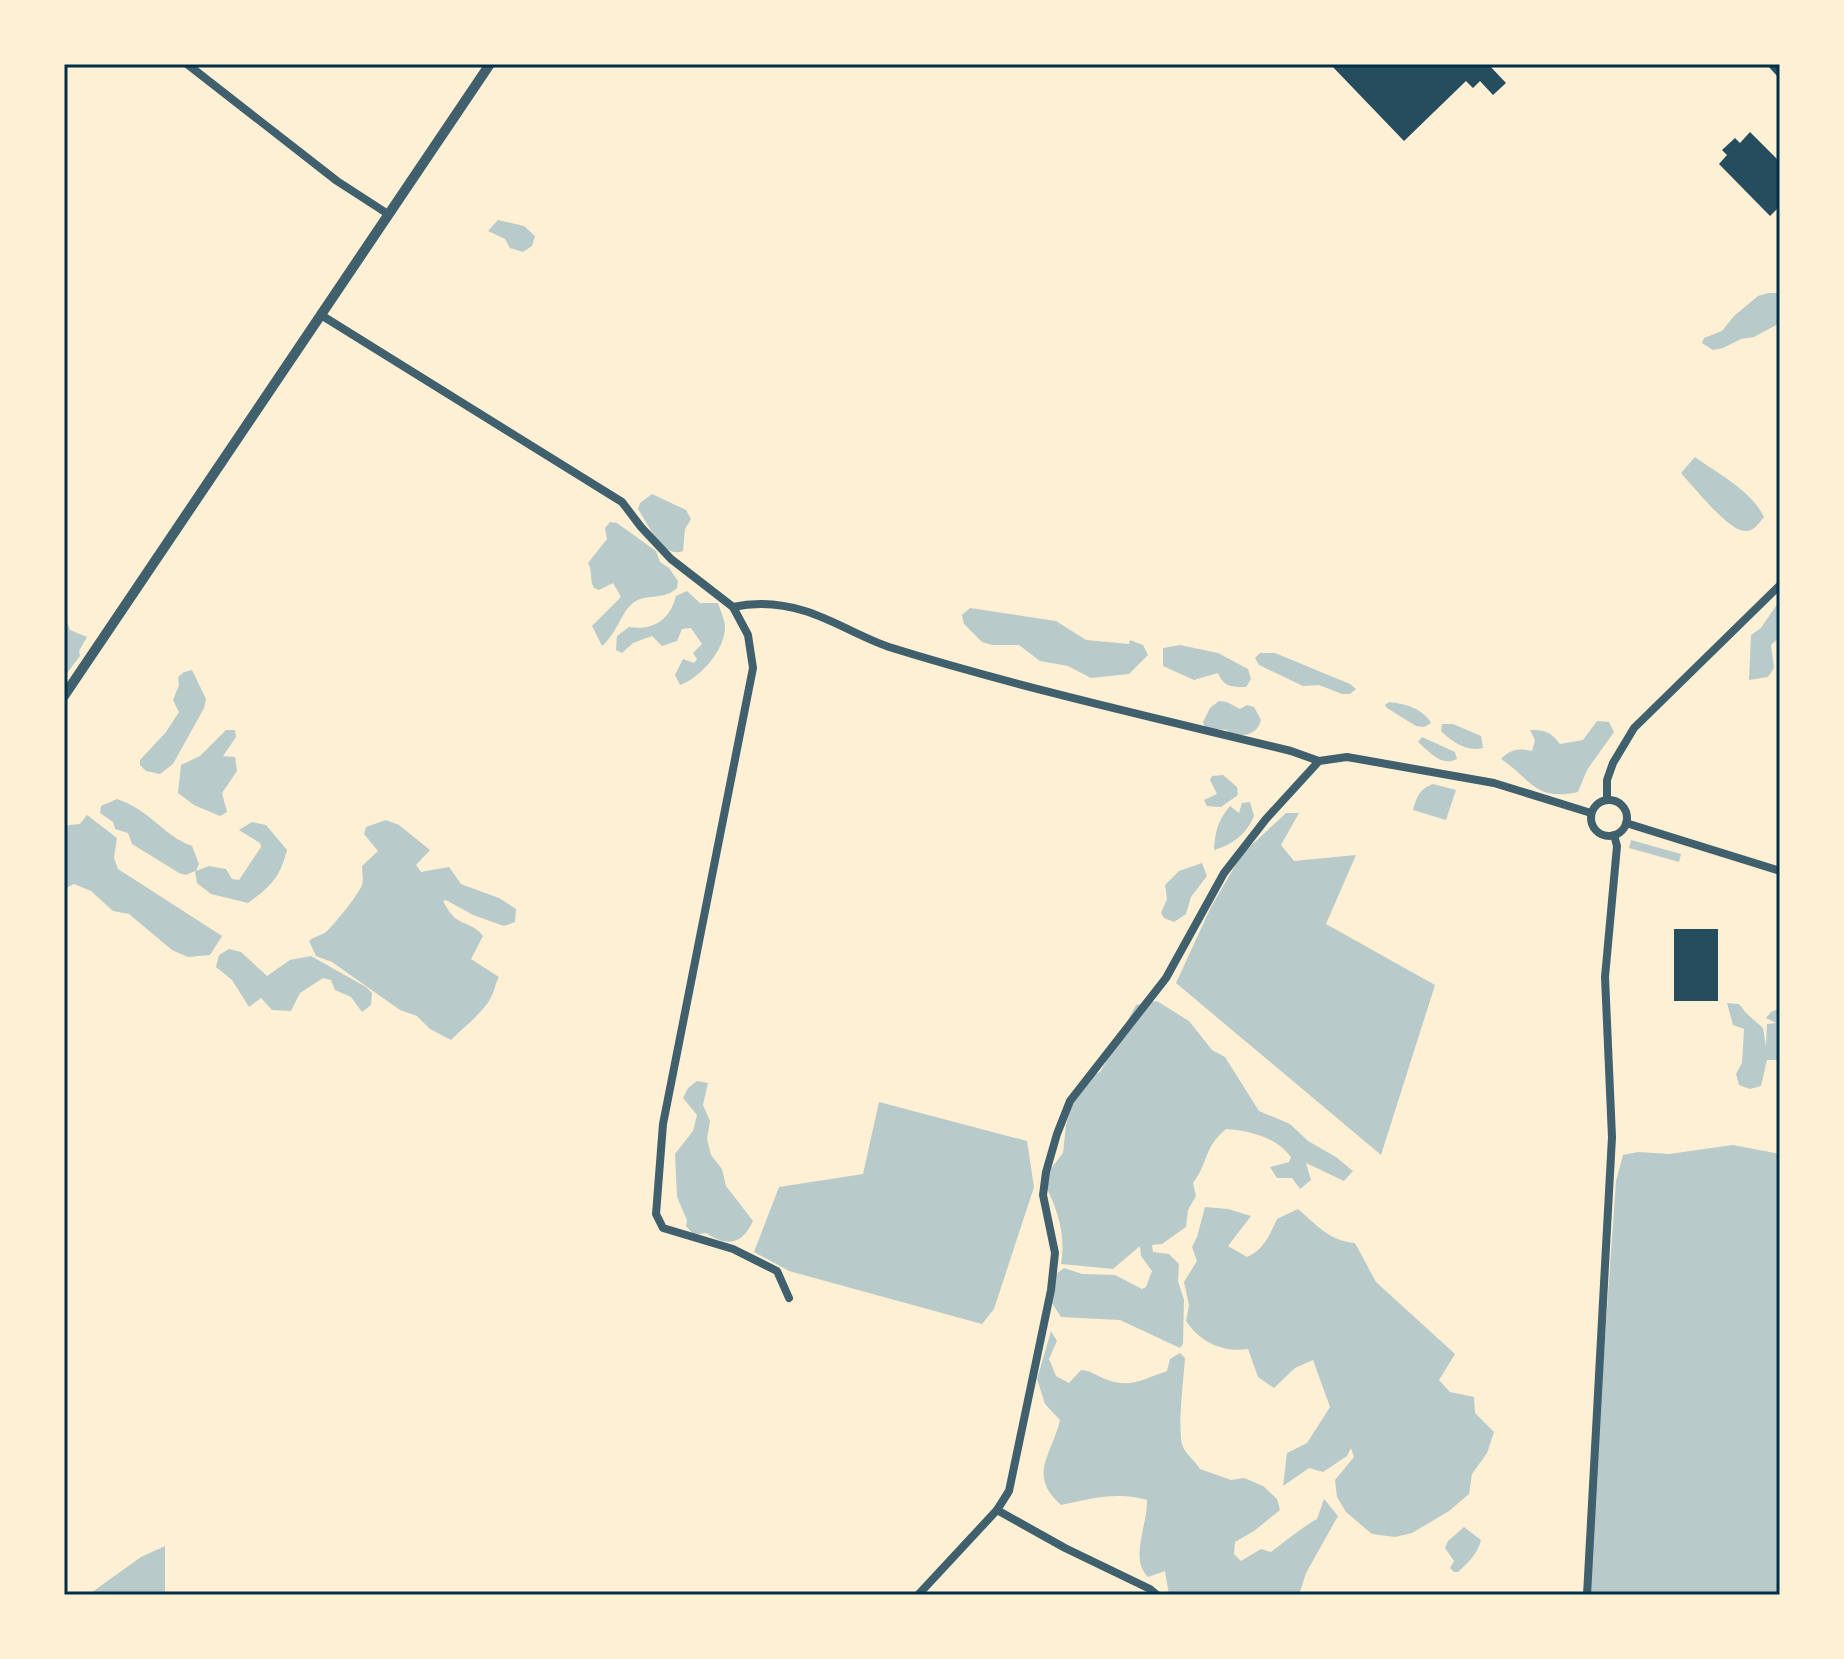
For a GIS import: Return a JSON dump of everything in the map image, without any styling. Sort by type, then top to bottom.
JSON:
[{"type":"street","points":[[187,64],[337,181],[388,214]]},
{"type":"street","points":[[64,696],[490,64]]},
{"type":"street","points":[[321,315],[622,502],[671,559],[733,607],[748,635],[753,668],[663,1124],[656,1214],[663,1228],[733,1249],[777,1271],[789,1298]]},
{"type":"street","points":[[1607,800],[1607,780],[1613,763],[1634,728],[1780,585]]},
{"type":"street","points":[[733,607],[753,602],[805,611],[885,645],[936,661],[1109,709],[1291,751],[1319,761],[1347,757],[1494,783],[1591,813]]},
{"type":"street","points":[[918,1595],[997,1510],[1009,1491],[1051,1290],[1055,1253],[1043,1195],[1046,1172],[1070,1101],[1166,978],[1224,873],[1266,819],[1319,761]]},
{"type":"street","points":[[1607,800],[1620,804],[1626,823],[1614,835],[1604,836],[1598,833],[1591,821],[1591,813],[1594,807],[1607,800]]},
{"type":"street","points":[[1626,823],[1780,871]]},
{"type":"street","points":[[1587,1595],[1612,1137],[1605,977],[1617,846],[1614,835]]},
{"type":"street","points":[[997,1510],[1157,1595]]},
{"type":"shaded area","points":[[498,220],[524,226],[535,236],[532,246],[523,252],[510,248],[505,239],[488,231]]},
{"type":"shaded area","points":[[1780,293],[1780,323],[1723,348],[1713,350],[1702,343],[1704,338],[1722,331],[1758,296]]},
{"type":"shaded area","points":[[1695,457],[1733,483],[1758,507],[1764,517],[1756,527],[1744,531],[1737,529],[1681,473]]},
{"type":"shaded area","points":[[652,494],[686,510],[691,519],[685,529],[683,551],[669,550],[662,545],[638,509],[640,503]]},
{"type":"shaded area","points":[[610,522],[617,523],[656,551],[660,562],[669,568],[678,581],[677,588],[672,592],[631,604],[602,646],[592,626],[621,597],[613,583],[599,590],[594,588],[588,563],[607,539],[605,528]]},
{"type":"shaded area","points":[[687,591],[700,603],[718,603],[725,627],[721,645],[710,662],[680,685],[675,675],[683,659],[694,663],[697,659],[693,653],[702,644],[691,628],[682,629],[677,641],[662,646],[652,636],[633,643],[622,653],[616,650],[617,636],[629,627],[646,627],[659,622],[670,612],[676,596]]},
{"type":"shaded area","points":[[1780,600],[1780,637],[1771,645],[1774,668],[1768,677],[1749,680],[1751,635],[1761,628]]},
{"type":"shaded area","points":[[970,608],[1056,621],[1086,640],[1129,644],[1130,640],[1143,645],[1148,655],[1129,674],[1091,678],[1068,666],[1040,661],[1019,645],[982,642],[964,624],[962,615]]},
{"type":"shaded area","points":[[64,614],[70,630],[87,637],[79,651],[80,656],[64,677]]},
{"type":"shaded area","points":[[1180,645],[1218,653],[1248,669],[1251,679],[1246,687],[1232,686],[1226,684],[1218,673],[1194,680],[1163,666],[1163,648]]},
{"type":"shaded area","points":[[1260,653],[1275,653],[1356,689],[1350,694],[1342,694],[1319,685],[1303,686],[1259,665],[1255,658]]},
{"type":"shaded area","points":[[192,670],[206,699],[204,708],[173,764],[160,774],[146,771],[140,760],[166,732],[179,712],[173,700],[179,685],[178,677]]},
{"type":"shaded area","points":[[1219,701],[1240,709],[1247,705],[1254,707],[1261,720],[1259,725],[1249,734],[1230,736],[1227,730],[1205,728],[1203,722],[1210,708]]},
{"type":"shaded area","points":[[1389,702],[1413,708],[1431,723],[1424,727],[1416,726],[1387,708],[1385,705]]},
{"type":"shaded area","points":[[1597,721],[1609,722],[1614,732],[1587,770],[1578,792],[1552,794],[1542,791],[1501,759],[1515,750],[1532,751],[1535,740],[1530,730],[1547,732],[1560,744],[1583,740]]},
{"type":"shaded area","points":[[1442,724],[1453,724],[1481,736],[1483,748],[1471,749],[1455,742],[1441,731]]},
{"type":"shaded area","points":[[226,730],[235,730],[236,737],[223,756],[235,757],[237,771],[222,793],[227,812],[220,816],[194,805],[178,793],[181,765],[200,756]]},
{"type":"shaded area","points":[[1422,737],[1455,752],[1457,759],[1446,761],[1436,757],[1418,742]]},
{"type":"shaded area","points":[[1223,775],[1237,787],[1238,795],[1221,807],[1207,806],[1204,800],[1217,794],[1210,780],[1212,776]]},
{"type":"shaded area","points":[[1433,784],[1456,790],[1446,820],[1413,810],[1419,794]]},
{"type":"shaded area","points":[[117,799],[192,846],[199,864],[196,871],[209,866],[226,869],[232,879],[239,880],[261,847],[260,843],[239,830],[252,822],[266,825],[287,850],[281,868],[268,887],[248,903],[211,894],[197,883],[195,871],[186,875],[179,873],[132,844],[128,833],[115,829],[113,822],[100,813],[101,806]]},
{"type":"shaded area","points":[[1250,802],[1254,816],[1247,828],[1233,842],[1214,850],[1218,826],[1226,811],[1230,806],[1239,813],[1242,803]]},
{"type":"shaded area","points":[[1286,813],[1299,813],[1281,845],[1294,861],[1356,855],[1326,924],[1435,985],[1381,1155],[1176,983],[1211,907],[1242,854]]},
{"type":"shaded area","points":[[87,815],[117,838],[114,858],[118,869],[222,936],[210,955],[188,957],[172,950],[129,914],[113,911],[91,891],[74,884],[64,889],[64,829],[80,824]]},
{"type":"shaded area","points":[[386,820],[399,825],[430,850],[416,865],[421,872],[449,867],[461,884],[499,898],[516,909],[515,922],[504,926],[443,901],[455,918],[483,936],[471,959],[499,977],[485,1006],[451,1040],[430,1029],[417,1016],[400,1010],[332,962],[316,956],[309,941],[329,929],[360,889],[362,866],[378,851],[364,834],[366,827]]},
{"type":"shaded area","points":[[1631,840],[1681,854],[1679,862],[1629,848]]},
{"type":"shaded area","points":[[1202,863],[1207,876],[1191,897],[1186,914],[1174,922],[1164,918],[1161,913],[1167,899],[1165,885],[1179,871]]},
{"type":"shaded area","points":[[229,949],[241,952],[267,976],[290,960],[311,956],[366,987],[372,993],[371,1005],[362,1012],[351,997],[335,990],[331,980],[323,978],[300,993],[291,1011],[272,1010],[261,998],[249,1007],[232,980],[216,967],[219,955]]},
{"type":"shaded area","points":[[1157,1001],[1189,1021],[1212,1050],[1225,1057],[1259,1111],[1290,1124],[1308,1141],[1353,1171],[1344,1181],[1306,1163],[1311,1180],[1300,1189],[1292,1178],[1277,1178],[1270,1167],[1289,1162],[1291,1157],[1278,1144],[1253,1133],[1235,1130],[1226,1129],[1218,1136],[1193,1183],[1196,1196],[1188,1210],[1186,1227],[1162,1244],[1152,1245],[1153,1252],[1169,1254],[1179,1264],[1178,1281],[1184,1300],[1183,1344],[1180,1348],[1120,1320],[1061,1317],[1050,1300],[1052,1277],[1064,1268],[1082,1274],[1115,1275],[1142,1289],[1146,1287],[1152,1271],[1141,1256],[1140,1246],[1113,1269],[1061,1264],[1060,1223],[1045,1185],[1050,1170],[1063,1153],[1066,1125],[1076,1087],[1101,1071],[1136,1005]]},
{"type":"shaded area","points":[[1727,1003],[1739,1004],[1763,1028],[1766,1046],[1767,1024],[1776,1023],[1766,1018],[1780,1008],[1780,1060],[1767,1060],[1761,1086],[1750,1089],[1739,1085],[1736,1074],[1742,1063],[1744,1029],[1733,1025]]},
{"type":"shaded area","points":[[697,1081],[708,1083],[703,1105],[710,1121],[707,1139],[711,1155],[722,1169],[726,1186],[753,1221],[744,1235],[733,1241],[727,1242],[706,1233],[694,1235],[686,1226],[687,1220],[677,1197],[675,1154],[693,1131],[697,1115],[683,1098],[688,1088]]},
{"type":"shaded area","points":[[879,1102],[1027,1141],[1034,1187],[994,1309],[982,1324],[789,1271],[754,1252],[779,1187],[863,1174]]},
{"type":"shaded area","points":[[1733,1145],[1780,1154],[1780,1595],[1587,1595],[1616,1181],[1623,1155],[1638,1152],[1669,1154]]},
{"type":"shaded area","points":[[1205,1207],[1228,1209],[1251,1216],[1228,1246],[1247,1257],[1262,1246],[1277,1219],[1298,1209],[1331,1236],[1355,1243],[1376,1282],[1455,1354],[1439,1380],[1450,1392],[1474,1397],[1475,1413],[1494,1432],[1487,1453],[1472,1474],[1469,1494],[1449,1511],[1412,1533],[1395,1537],[1372,1534],[1346,1512],[1337,1497],[1335,1480],[1354,1457],[1351,1448],[1347,1456],[1323,1472],[1309,1468],[1283,1486],[1287,1453],[1307,1443],[1330,1407],[1313,1360],[1295,1368],[1274,1388],[1258,1377],[1248,1349],[1230,1349],[1213,1344],[1198,1335],[1186,1321],[1189,1305],[1184,1282],[1197,1261],[1192,1247]]},
{"type":"shaded area","points":[[1051,1331],[1057,1341],[1049,1359],[1056,1376],[1069,1383],[1081,1370],[1114,1382],[1137,1382],[1167,1371],[1170,1359],[1180,1353],[1185,1358],[1181,1420],[1182,1442],[1186,1452],[1200,1469],[1231,1480],[1244,1478],[1263,1486],[1277,1499],[1280,1510],[1235,1542],[1234,1554],[1241,1561],[1261,1549],[1271,1552],[1317,1519],[1324,1499],[1338,1516],[1306,1573],[1299,1595],[1169,1595],[1165,1571],[1148,1577],[1140,1560],[1147,1500],[1115,1496],[1061,1505],[1045,1484],[1044,1474],[1060,1420],[1045,1404],[1037,1379]]},
{"type":"shaded area","points":[[1464,1527],[1481,1540],[1469,1561],[1454,1572],[1450,1568],[1454,1561],[1445,1548],[1448,1541]]},
{"type":"shaded area","points":[[165,1546],[165,1595],[88,1595],[141,1557]]},
{"type":"building","points":[[1330,64],[1488,64],[1506,83],[1493,95],[1480,81],[1473,88],[1466,81],[1404,141]]},
{"type":"building","points":[[1766,64],[1780,64],[1780,79]]},
{"type":"building","points":[[1750,132],[1780,162],[1780,206],[1770,216],[1719,164],[1727,155],[1722,150],[1735,138],[1740,143]]},
{"type":"building","points":[[1674,929],[1718,929],[1718,1001],[1674,1001]]}]
